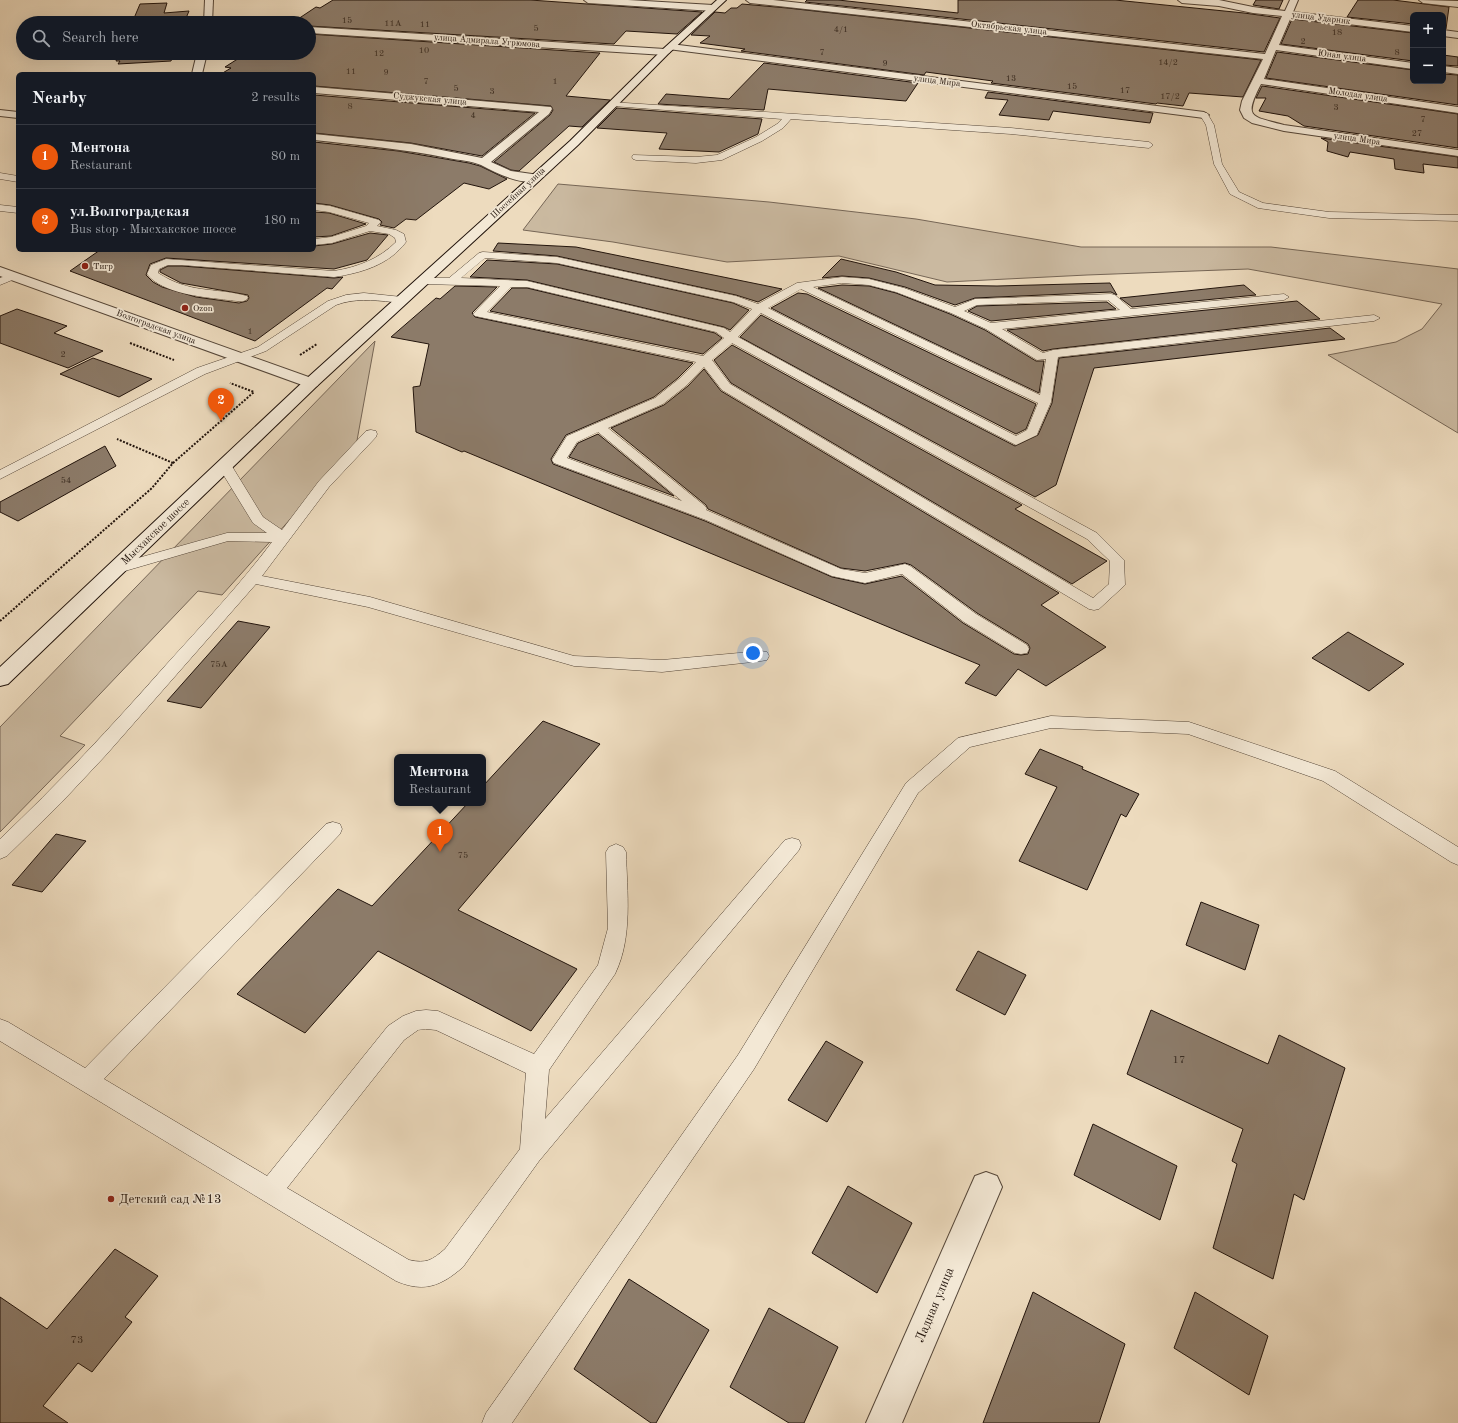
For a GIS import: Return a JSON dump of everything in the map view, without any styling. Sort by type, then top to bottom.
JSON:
[{"type":"street","points":[[208,16],[209,0]]},
{"type":"street","points":[[588,0],[713,8]]},
{"type":"street","name":"Шоссейная улица","points":[[311,383],[535,178],[722,0]]},
{"type":"street","name":"Октябрьская улица","points":[[750,0],[1270,52]]},
{"type":"street","name":"улица Ударник","points":[[1182,0],[1220,3],[1253,10],[1410,29]]},
{"type":"street","points":[[1258,81],[1294,0]]},
{"type":"street","points":[[1423,0],[1458,4]]},
{"type":"street","name":"улица Адмирала Угрюмова","points":[[316,30],[668,50]]},
{"type":"street","points":[[1446,33],[1458,34]]},
{"type":"street","name":"улица Мира","points":[[668,50],[1204,115]]},
{"type":"street","name":"Юная улица","points":[[1270,52],[1410,66]]},
{"type":"street","points":[[197,72],[200,60]]},
{"type":"street","points":[[1446,70],[1458,71]]},
{"type":"street","name":"улица Мира","points":[[1258,81],[1247,101],[1245,110],[1248,116],[1256,121],[1284,128],[1458,153]]},
{"type":"street","name":"Молодая улица","points":[[1258,81],[1458,110]]},
{"type":"street","name":"Суджукская улица","points":[[316,90],[540,107],[547,109],[484,162]]},
{"type":"street","points":[[0,114],[16,115]]},
{"type":"street","points":[[316,137],[411,147],[484,162],[491,168],[503,173],[535,178]]},
{"type":"street","name":"Волгоградская улица","points":[[4,276],[311,383]]},
{"type":"street","name":"Мысхакское шоссе","points":[[0,679],[311,383]]},
{"type":"street","name":"Ладная улица","points":[[884,1423],[986,1188]]},
{"type":"lane","points":[[613,104],[789,117],[1011,130],[1149,145]]},
{"type":"lane","points":[[1204,115],[1210,125],[1218,164],[1235,194],[1261,206],[1294,212],[1329,215],[1458,218]]},
{"type":"lane","points":[[636,157],[696,160],[719,158],[759,139],[780,126],[789,117]]},
{"type":"lane","points":[[0,176],[16,179]]},
{"type":"lane","points":[[316,207],[330,209],[376,222],[370,228],[332,240],[316,242]]},
{"type":"lane","points":[[0,208],[16,210]]},
{"type":"lane","points":[[243,298],[182,290],[152,274],[155,267],[166,262],[334,274],[350,272],[365,267],[394,250],[401,242],[400,236],[392,232],[370,228]]},
{"type":"lane","points":[[452,281],[483,255],[557,260],[736,299],[759,308],[1016,441],[1032,432],[1045,402],[1053,354]]},
{"type":"lane","points":[[1021,649],[970,618],[905,569],[865,578],[837,572],[711,518],[559,460],[572,439],[659,401],[683,382],[705,360],[731,338],[759,308],[801,285],[842,280],[870,282],[900,290],[955,311],[990,327],[1041,357],[1053,354],[1374,318]]},
{"type":"lane","points":[[423,281],[527,284],[720,330],[754,352],[1092,536],[1117,560],[1117,585],[1094,605],[726,387],[705,360],[479,314],[509,284]]},
{"type":"lane","points":[[801,285],[1045,402]]},
{"type":"lane","points":[[0,475],[201,371],[262,349],[332,303],[346,298],[364,296],[402,300]]},
{"type":"lane","points":[[955,311],[975,302],[1111,297],[1128,313]]},
{"type":"lane","points":[[990,327],[1284,297]]},
{"type":"lane","points":[[599,427],[711,518]]},
{"type":"lane","points":[[0,851],[55,798],[95,755],[252,579],[324,484],[371,434]]},
{"type":"lane","points":[[225,466],[258,520],[283,538]]},
{"type":"lane","points":[[118,568],[227,536],[283,538]]},
{"type":"lane","points":[[252,579],[370,602],[574,662],[662,666],[761,656]]},
{"type":"lane","points":[[496,1423],[746,1062],[912,788],[964,742],[1051,722],[1189,728],[1329,776],[1458,857]]},
{"type":"lane","points":[[87,1081],[333,829]]},
{"type":"lane","points":[[0,1029],[405,1272],[421,1276],[439,1271],[454,1258],[531,1153],[792,845]]},
{"type":"lane","points":[[531,1153],[538,1066],[608,968],[618,928],[616,852]]},
{"type":"lane","points":[[270,1191],[396,1033],[408,1023],[424,1018],[438,1021],[538,1066]]},
{"type":"path","points":[[0,621],[152,488],[173,463],[254,392]]},
{"type":"path","points":[[91,427],[173,463]]},
{"type":"shaded area","points":[[558,184],[769,202],[916,219],[1081,247],[1271,247],[1458,269],[1458,433],[1328,355],[1396,342],[1422,329],[1442,304],[1248,269],[947,282],[839,256],[727,262],[613,242],[523,230]]},
{"type":"shaded area","points":[[375,341],[356,446],[222,595],[198,591],[60,736],[85,745],[0,832],[0,727]]},
{"type":"building","points":[[333,0],[530,0],[702,12],[677,34],[626,31],[614,44],[316,26],[316,16],[302,16],[316,7],[320,8]]},
{"type":"building","points":[[807,0],[838,0],[958,13],[958,0],[1115,0],[1280,18],[1264,52],[805,2]]},
{"type":"building","points":[[1256,0],[1283,0],[1279,9],[1253,5]]},
{"type":"building","points":[[1358,0],[1393,0],[1449,7],[1446,29],[1446,12],[1410,12],[1410,24],[1347,17]]},
{"type":"building","points":[[167,3],[164,13],[189,11],[187,16],[135,16],[140,4]]},
{"type":"building","points":[[742,4],[1261,60],[1243,97],[1189,93],[1183,106],[1156,104],[991,83],[993,81],[926,72],[924,75],[741,51],[745,49],[700,43],[710,36],[691,35],[715,12],[725,13],[731,8],[737,8]]},
{"type":"building","points":[[1292,19],[1410,33],[1410,61],[1281,44]]},
{"type":"building","points":[[316,34],[600,53],[566,96],[610,100],[582,127],[569,126],[519,171],[511,170],[494,162],[550,115],[553,110],[551,106],[316,86],[316,72],[224,72],[231,68],[225,67],[236,60],[316,60]]},
{"type":"building","points":[[1277,52],[1410,70],[1410,84],[1446,84],[1446,74],[1458,75],[1458,105],[1266,78]]},
{"type":"building","points":[[1446,55],[1458,57],[1458,66],[1446,65]]},
{"type":"building","points":[[171,60],[118,64],[120,61],[116,61]]},
{"type":"building","points":[[764,63],[918,83],[906,101],[768,89],[764,110],[658,104],[666,94],[729,99]]},
{"type":"building","points":[[1262,86],[1458,114],[1458,148],[1304,126],[1288,116],[1259,111],[1266,98],[1256,98]]},
{"type":"building","points":[[988,92],[1153,113],[1150,123],[1053,111],[1049,120],[999,115],[1008,100],[985,98]]},
{"type":"building","points":[[316,95],[535,113],[482,156],[411,143],[316,133]]},
{"type":"building","points":[[617,108],[762,119],[758,134],[719,152],[659,149],[667,133],[597,128]]},
{"type":"building","points":[[1321,138],[1458,157],[1458,168],[1423,164],[1424,173],[1395,169],[1394,159],[1350,152],[1348,157],[1327,151],[1328,142]]},
{"type":"building","points":[[316,142],[398,151],[469,163],[480,166],[507,179],[489,189],[464,183],[416,220],[406,219],[394,228],[380,225],[382,222],[379,219],[330,205],[316,203]]},
{"type":"building","points":[[316,212],[329,213],[366,224],[331,236],[316,237]]},
{"type":"building","points":[[370,233],[388,235],[367,260],[334,269],[166,258],[150,264],[146,275],[153,282],[162,287],[196,297],[239,303],[247,301],[249,298],[248,295],[181,283],[160,272],[160,270],[168,266],[182,266],[334,278],[343,277],[332,289],[327,288],[255,341],[70,271],[97,252],[316,252],[316,246],[332,244]]},
{"type":"building","points":[[498,243],[576,247],[782,289],[758,302],[736,295],[557,256],[493,251]]},
{"type":"building","points":[[841,259],[896,272],[935,285],[997,286],[1110,283],[1117,295],[1111,292],[975,298],[955,305],[905,287],[869,278],[842,276],[822,278]]},
{"type":"building","points":[[487,260],[557,264],[733,303],[749,310],[730,330],[724,327],[527,280],[470,277]]},
{"type":"building","points":[[842,285],[869,286],[896,293],[950,314],[985,330],[1036,361],[1044,361],[1039,393],[818,288]]},
{"type":"building","points":[[1244,285],[1256,295],[1132,307],[1120,298]]},
{"type":"building","points":[[455,286],[497,287],[472,313],[475,317],[693,363],[678,378],[654,397],[566,435],[551,459],[553,464],[705,521],[832,577],[865,584],[902,576],[963,623],[1014,654],[1028,654],[1030,648],[1028,644],[977,613],[911,565],[905,563],[865,571],[841,568],[708,509],[706,505],[611,428],[664,405],[688,386],[704,369],[721,391],[1059,593],[1041,605],[1106,647],[1046,686],[1018,669],[996,696],[965,683],[980,665],[416,432],[413,387],[420,386],[429,344],[391,337],[436,298],[440,299]]},
{"type":"building","points":[[512,288],[527,288],[715,333],[722,338],[703,354],[490,311]]},
{"type":"building","points":[[798,293],[807,294],[1036,404],[1026,429],[1016,434],[771,308]]},
{"type":"building","points":[[1297,301],[1320,319],[1043,351],[1007,330]]},
{"type":"building","points":[[1107,302],[1116,309],[991,321],[968,311],[977,306]]},
{"type":"building","points":[[17,309],[67,326],[54,333],[103,351],[68,368],[0,343],[0,316]]},
{"type":"building","points":[[761,315],[1015,446],[1038,435],[1052,403],[1059,358],[1330,328],[1345,339],[1094,368],[1056,485],[1035,497],[740,337]]},
{"type":"building","points":[[732,345],[1022,505],[1015,509],[1107,561],[1072,584],[731,383],[714,360]]},
{"type":"building","points":[[93,358],[152,379],[119,397],[60,374]]},
{"type":"building","points":[[598,434],[674,496],[569,457],[578,443]]},
{"type":"building","points":[[105,446],[116,466],[18,521],[0,512],[0,502]]},
{"type":"building","points":[[238,621],[270,627],[201,708],[167,701]]},
{"type":"building","points":[[1348,632],[1404,664],[1369,691],[1312,658]]},
{"type":"building","points":[[543,721],[600,744],[458,910],[577,969],[531,1031],[378,951],[305,1033],[237,994],[338,889],[372,906],[465,806],[486,806],[486,783]]},
{"type":"building","points":[[1040,749],[1083,767],[1082,769],[1139,794],[1126,817],[1121,814],[1087,890],[1019,861],[1057,787],[1025,774]]},
{"type":"building","points":[[56,834],[86,841],[42,892],[12,885]]},
{"type":"building","points":[[1201,902],[1259,925],[1245,970],[1186,945]]},
{"type":"building","points":[[978,951],[1026,975],[1005,1015],[956,990]]},
{"type":"building","points":[[1151,1010],[1268,1064],[1279,1035],[1345,1068],[1304,1200],[1294,1194],[1273,1279],[1213,1248],[1237,1164],[1232,1161],[1243,1129],[1127,1074]]},
{"type":"building","points":[[826,1041],[863,1062],[827,1122],[788,1100]]},
{"type":"building","points":[[1093,1124],[1177,1166],[1160,1220],[1074,1175]]},
{"type":"building","points":[[848,1186],[912,1223],[877,1293],[812,1253]]},
{"type":"building","points":[[115,1249],[158,1276],[125,1317],[132,1322],[92,1372],[78,1363],[43,1406],[68,1423],[0,1423],[0,1297],[47,1329]]},
{"type":"building","points":[[629,1279],[709,1330],[656,1423],[651,1423],[574,1369]]},
{"type":"building","points":[[1033,1292],[1125,1344],[1099,1423],[983,1423]]},
{"type":"building","points":[[1195,1292],[1268,1336],[1249,1395],[1174,1348]]},
{"type":"building","points":[[769,1308],[838,1347],[804,1423],[789,1423],[730,1387]]},
{"type":"place","name":"Тигр","points":[[85,266]]},
{"type":"place","name":"Ozon","points":[[185,308]]},
{"type":"place","name":"ул.Волгоградская","points":[[221,421]]},
{"type":"place","name":"Ментона","points":[[440,852]]},
{"type":"place","name":"Детский сад №13","points":[[111,1199]]}]
